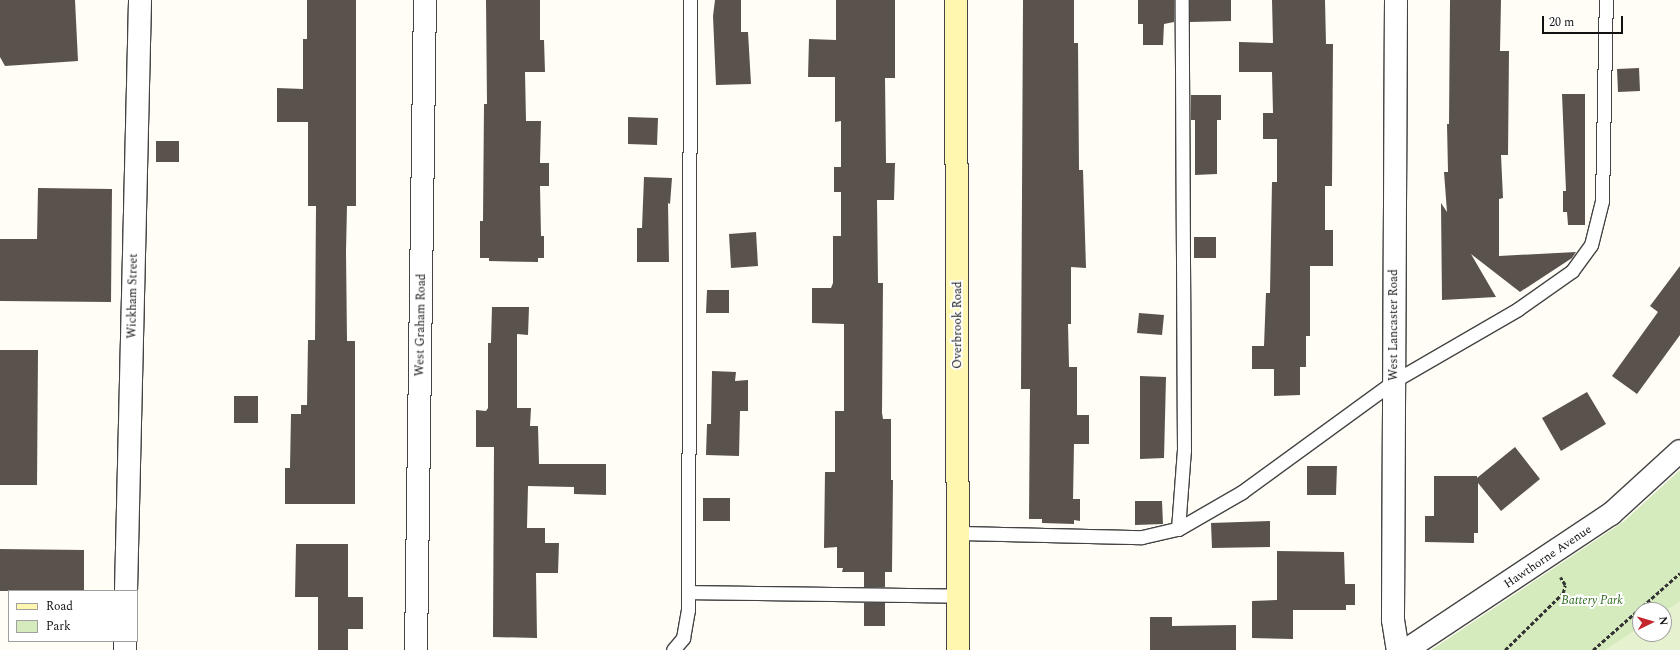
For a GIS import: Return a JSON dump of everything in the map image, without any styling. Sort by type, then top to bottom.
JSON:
[{"type":"street","name":"Wickham Street","points":[[126,590],[140,0]]},
{"type":"street","name":"West Graham Road","points":[[416,650],[425,0]]},
{"type":"street","name":"Overbrook Road","points":[[956,0],[960,533],[958,650]]},
{"type":"street","name":"West Lancaster Road","points":[[1396,0],[1393,620],[1398,650]]},
{"type":"street","name":"Hawthorne Avenue","points":[[1406,650],[1611,514],[1680,451]]},
{"type":"lane","points":[[673,650],[682,638],[688,592],[690,0]]},
{"type":"lane","points":[[1178,529],[1184,450],[1182,0]]},
{"type":"lane","points":[[960,533],[1142,537],[1178,529],[1242,492],[1394,381],[1518,309],[1572,271],[1591,244],[1602,201],[1606,0]]},
{"type":"lane","points":[[688,592],[958,596]]},
{"type":"path","points":[[1593,650],[1680,573]]},
{"type":"path","points":[[1505,650],[1563,593],[1565,585],[1558,574]]},
{"type":"green space","name":"Battery Park","points":[[1680,470],[1680,650],[1431,650],[1623,522]]},
{"type":"green space","points":[[1680,601],[1680,650],[1605,650],[1632,632],[1632,642],[1672,642],[1672,606]]},
{"type":"building","points":[[0,0],[75,0],[78,61],[5,66],[0,57]]},
{"type":"building","points":[[307,0],[356,0],[356,206],[347,206],[346,251],[347,341],[355,341],[355,504],[285,504],[285,468],[290,468],[291,414],[301,414],[301,405],[307,405],[308,340],[315,340],[316,206],[308,206],[308,122],[277,122],[277,88],[303,89],[303,39],[307,39]]},
{"type":"building","points":[[486,0],[540,0],[540,40],[544,40],[545,72],[525,72],[526,121],[541,121],[540,163],[549,163],[549,186],[540,186],[541,236],[544,236],[544,258],[538,258],[538,262],[489,261],[489,258],[480,258],[480,221],[483,221],[484,104],[487,104]]},
{"type":"building","points":[[715,0],[741,0],[741,32],[748,32],[751,84],[716,85],[713,16]]},
{"type":"building","points":[[836,0],[895,0],[895,78],[885,78],[886,163],[895,163],[894,200],[877,200],[878,283],[883,283],[882,413],[883,419],[891,419],[891,480],[893,480],[892,572],[885,572],[885,587],[864,587],[864,572],[842,572],[843,568],[837,568],[837,547],[824,548],[825,472],[835,472],[835,411],[844,411],[844,324],[812,323],[812,288],[831,288],[833,283],[833,236],[841,236],[841,192],[834,192],[834,167],[841,167],[841,121],[835,122],[835,77],[808,77],[809,39],[836,40]]},
{"type":"building","points":[[1023,0],[1074,0],[1074,43],[1078,43],[1079,170],[1083,170],[1086,268],[1071,267],[1071,324],[1068,324],[1069,367],[1077,367],[1077,415],[1089,415],[1089,444],[1074,444],[1073,499],[1080,499],[1080,521],[1074,520],[1074,524],[1042,523],[1042,519],[1029,519],[1030,389],[1021,389]]},
{"type":"building","points":[[1138,0],[1174,0],[1174,22],[1164,24],[1163,45],[1143,45],[1143,24],[1138,24]]},
{"type":"building","points":[[1190,0],[1231,0],[1231,21],[1190,22]]},
{"type":"building","points":[[1272,0],[1325,0],[1326,44],[1333,44],[1332,186],[1325,186],[1325,230],[1333,230],[1333,266],[1310,266],[1310,336],[1306,336],[1306,367],[1300,367],[1300,395],[1274,396],[1274,369],[1252,369],[1252,346],[1264,346],[1266,293],[1270,293],[1272,182],[1277,182],[1277,139],[1263,139],[1263,113],[1273,113],[1272,72],[1239,72],[1239,42],[1273,43]]},
{"type":"building","points":[[1450,0],[1501,0],[1500,51],[1509,51],[1508,155],[1501,155],[1503,198],[1499,199],[1499,256],[1576,252],[1572,258],[1520,292],[1471,254],[1496,297],[1442,300],[1441,203],[1447,212],[1444,172],[1448,172],[1447,124],[1449,124]]},
{"type":"building","points":[[1639,68],[1640,91],[1618,92],[1617,69]]},
{"type":"building","points":[[1562,94],[1585,94],[1585,225],[1568,225],[1567,212],[1563,212],[1563,191],[1566,191]]},
{"type":"building","points":[[1191,95],[1221,95],[1221,120],[1217,120],[1217,174],[1195,175],[1195,120],[1191,120]]},
{"type":"building","points":[[628,117],[658,118],[657,145],[628,144]]},
{"type":"building","points":[[156,141],[179,141],[179,162],[156,162]]},
{"type":"building","points":[[644,177],[672,178],[670,204],[668,203],[669,262],[637,262],[637,228],[642,228]]},
{"type":"building","points":[[38,188],[112,189],[111,302],[0,301],[0,239],[37,239]]},
{"type":"building","points":[[756,232],[758,266],[731,268],[729,234]]},
{"type":"building","points":[[1194,237],[1216,237],[1216,258],[1194,258]]},
{"type":"building","points":[[1680,266],[1680,335],[1637,394],[1612,376],[1658,312],[1650,306]]},
{"type":"building","points":[[707,290],[729,290],[729,313],[706,313]]},
{"type":"building","points":[[492,307],[529,307],[528,335],[517,334],[517,408],[531,408],[530,426],[538,426],[539,464],[606,464],[606,495],[574,494],[574,487],[528,486],[527,528],[545,528],[545,543],[559,543],[558,573],[536,573],[537,638],[493,637],[494,447],[476,447],[476,410],[486,411],[488,408],[488,343],[491,343]]},
{"type":"building","points":[[1139,313],[1164,315],[1162,335],[1137,333]]},
{"type":"building","points":[[0,350],[38,350],[37,485],[0,485]]},
{"type":"building","points":[[712,371],[736,372],[735,381],[748,380],[748,411],[740,411],[739,456],[706,455],[707,424],[711,424]]},
{"type":"building","points":[[1140,376],[1166,377],[1164,458],[1140,459]]},
{"type":"building","points":[[1587,392],[1606,424],[1561,451],[1542,418]]},
{"type":"building","points":[[234,396],[258,396],[258,423],[234,423]]},
{"type":"building","points":[[1515,447],[1540,479],[1501,511],[1478,483],[1478,533],[1474,533],[1474,543],[1425,542],[1425,516],[1434,516],[1434,476],[1477,476],[1477,478]]},
{"type":"building","points":[[1307,466],[1337,466],[1336,495],[1307,495]]},
{"type":"building","points":[[703,498],[730,498],[730,521],[703,521]]},
{"type":"building","points":[[1135,501],[1162,501],[1163,524],[1135,525]]},
{"type":"building","points":[[1270,521],[1270,547],[1212,548],[1211,523]]},
{"type":"building","points":[[296,544],[348,544],[348,597],[363,597],[363,629],[348,629],[348,650],[318,650],[318,597],[295,597]]},
{"type":"building","points":[[0,549],[84,550],[84,590],[0,591]]},
{"type":"building","points":[[1277,551],[1344,552],[1345,584],[1355,584],[1355,605],[1346,605],[1346,610],[1293,610],[1293,639],[1252,638],[1252,601],[1277,600]]},
{"type":"building","points":[[864,603],[885,603],[885,626],[864,626]]},
{"type":"building","points":[[1150,617],[1172,617],[1172,626],[1236,625],[1236,650],[1150,650]]}]
